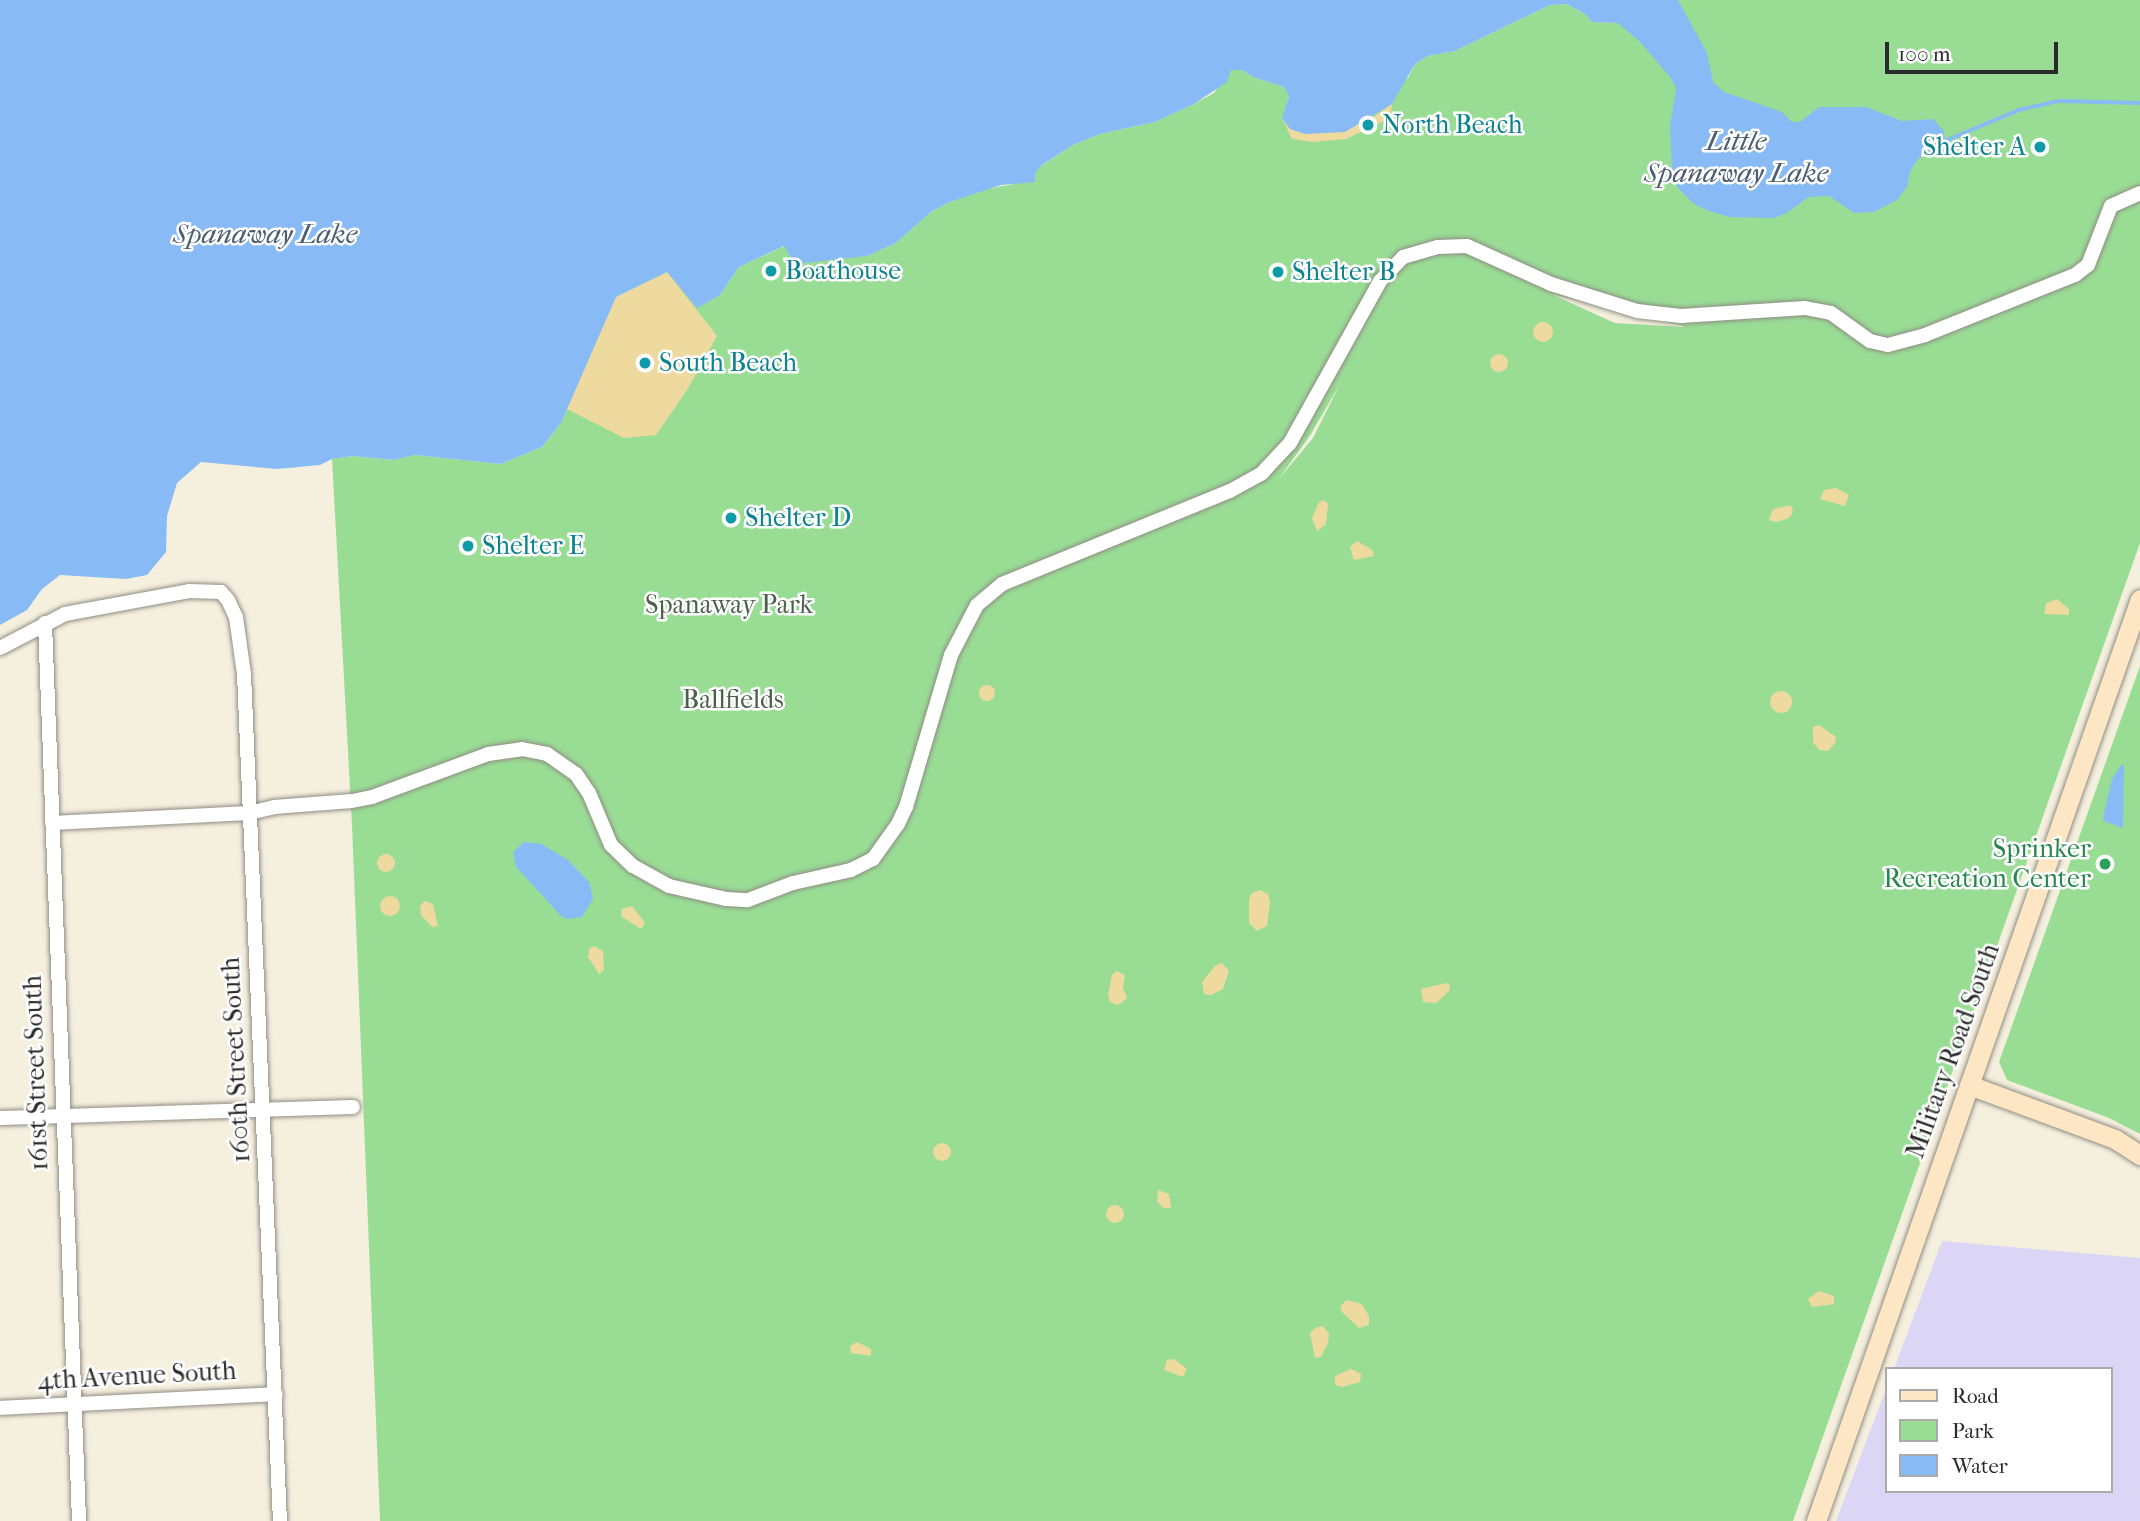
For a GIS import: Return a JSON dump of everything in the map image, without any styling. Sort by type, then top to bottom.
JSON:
[{"type":"main road","name":"Military Road South","points":[[1816,1521],[2140,599]]},
{"type":"main road","points":[[1969,1085],[2115,1139],[2140,1155]]},
{"type":"street","points":[[52,823],[249,813],[274,807],[372,797],[488,754],[522,748],[547,754],[576,774],[589,793],[611,845],[633,866],[668,886],[738,901],[820,876],[851,870],[873,859],[898,824],[906,807],[951,655],[977,605],[1002,584],[1230,491],[1262,473],[1290,443],[1380,281],[1403,257],[1430,248],[1466,246],[1551,284],[1637,311],[1681,316],[1805,308],[1831,313],[1870,341],[1888,345],[1925,335],[2075,275],[2088,265],[2111,206],[2140,193]]},
{"type":"street","name":"160th Street South","points":[[45,623],[76,611],[189,591],[215,590],[229,600],[241,637],[280,1521]]},
{"type":"street","points":[[0,648],[45,623]]},
{"type":"street","name":"161st Street South","points":[[45,623],[61,1116],[79,1521]]},
{"type":"street","points":[[0,1118],[353,1107]]},
{"type":"street","name":"4th Avenue South","points":[[0,1408],[276,1394]]},
{"type":"shaded area","points":[[1942,1241],[2140,1258],[2140,1521],[1836,1521],[1884,1394],[1884,1493],[2112,1493],[2112,1367],[1895,1367]]},
{"type":"green space","points":[[1639,0],[2140,0],[2140,543],[1793,1521],[380,1521],[352,825],[332,459],[353,456],[393,460],[415,455],[501,464],[542,447],[561,423],[616,297],[667,272],[720,295],[739,267],[785,246],[867,256],[896,243],[932,211],[950,202],[980,190],[1014,184],[1073,145],[1100,134],[1155,122],[1194,104],[1214,93],[1231,70],[1242,70],[1253,77],[1284,87],[1289,95],[1287,103],[1408,78],[1415,64],[1428,56],[1455,51],[1550,5],[1567,4],[1585,14],[1592,22],[1618,23]],"holes":[[[1551,294],[1683,326],[1684,327],[1615,323]],[[1340,384],[1313,438],[1278,480],[1311,434]]]},
{"type":"green space","name":"Sprinker Recreation Center","points":[[2140,666],[2140,1134],[2109,1118],[2007,1080],[1999,1062]]},
{"type":"sand","name":"North Beach","points":[[1392,104],[1390,118],[1346,139],[1313,142],[1292,139],[1282,118],[1290,129],[1368,121]]},
{"type":"sand","name":"South Beach","points":[[667,272],[717,336],[687,390],[656,435],[624,438],[567,409],[616,297]]},
{"type":"sand","points":[[1543,322],[1550,325],[1553,332],[1550,339],[1543,342],[1536,339],[1533,332],[1536,325]]},
{"type":"sand","points":[[1499,354],[1505,357],[1508,363],[1505,369],[1499,372],[1493,369],[1490,363],[1493,357]]},
{"type":"sand","points":[[1836,488],[1849,495],[1845,506],[1820,499],[1824,490]]},
{"type":"sand","points":[[1324,500],[1328,504],[1326,524],[1317,531],[1312,518],[1319,502]]},
{"type":"sand","points":[[1791,505],[1793,512],[1789,518],[1776,522],[1769,520],[1773,509]]},
{"type":"sand","points":[[1357,541],[1372,550],[1374,556],[1354,560],[1350,547]]},
{"type":"sand","points":[[2057,599],[2069,609],[2069,615],[2044,614],[2046,603]]},
{"type":"sand","points":[[984,685],[990,685],[995,693],[993,699],[984,701],[979,696],[979,690]]},
{"type":"sand","points":[[1781,691],[1789,694],[1792,702],[1789,710],[1781,713],[1773,710],[1770,702],[1773,694]]},
{"type":"sand","points":[[1819,725],[1836,737],[1835,743],[1828,751],[1819,750],[1813,742],[1813,727]]},
{"type":"sand","points":[[386,854],[392,857],[395,863],[392,869],[386,872],[380,869],[377,863],[380,857]]},
{"type":"sand","points":[[1260,890],[1268,894],[1270,903],[1267,926],[1257,931],[1249,923],[1249,899],[1252,893]]},
{"type":"sand","points":[[390,896],[397,899],[400,906],[397,913],[390,916],[383,913],[380,906],[383,899]]},
{"type":"sand","points":[[425,901],[433,904],[438,926],[432,927],[421,915],[420,906]]},
{"type":"sand","points":[[632,906],[645,923],[641,929],[621,916],[622,909]]},
{"type":"sand","points":[[594,946],[603,951],[604,970],[599,974],[588,957],[589,949]]},
{"type":"sand","points":[[1222,963],[1229,971],[1223,989],[1211,995],[1204,994],[1202,982],[1215,966]]},
{"type":"sand","points":[[1117,971],[1125,975],[1123,988],[1127,998],[1118,1005],[1110,1002],[1108,995],[1112,975]]},
{"type":"sand","points":[[1446,983],[1450,985],[1449,991],[1436,1003],[1423,1002],[1421,989]]},
{"type":"sand","points":[[942,1143],[948,1146],[951,1152],[948,1158],[942,1161],[936,1158],[933,1152],[936,1146]]},
{"type":"sand","points":[[1158,1190],[1169,1194],[1171,1208],[1163,1208],[1157,1201]]},
{"type":"sand","points":[[1115,1205],[1121,1208],[1124,1214],[1121,1220],[1115,1223],[1109,1220],[1106,1214],[1109,1208]]},
{"type":"sand","points":[[1819,1291],[1834,1296],[1834,1304],[1812,1307],[1808,1299]]},
{"type":"sand","points":[[1347,1300],[1362,1304],[1369,1316],[1369,1325],[1359,1328],[1342,1312],[1340,1306]]},
{"type":"sand","points":[[1323,1326],[1329,1334],[1328,1343],[1321,1357],[1315,1358],[1310,1333]]},
{"type":"sand","points":[[857,1342],[871,1349],[871,1356],[851,1353],[850,1346]]},
{"type":"sand","points":[[1174,1359],[1187,1369],[1183,1377],[1164,1370],[1167,1360]]},
{"type":"sand","points":[[1351,1369],[1361,1374],[1360,1382],[1342,1387],[1335,1385],[1335,1376]]},
{"type":"water","name":"Spanaway Lake","points":[[0,0],[1678,0],[1707,53],[1713,82],[1724,92],[1782,112],[1792,122],[1800,122],[1819,107],[1866,107],[1902,121],[1933,119],[1944,131],[1945,141],[1939,150],[1919,158],[1910,171],[1907,187],[1897,200],[1874,212],[1854,213],[1829,196],[1809,197],[1785,214],[1773,218],[1729,217],[1709,211],[1694,204],[1677,187],[1672,172],[1670,126],[1676,88],[1670,77],[1640,42],[1618,23],[1592,22],[1585,14],[1567,4],[1550,5],[1455,51],[1428,56],[1415,64],[1392,104],[1345,132],[1305,134],[1290,129],[1282,118],[1289,96],[1284,87],[1253,77],[1242,70],[1231,70],[1227,82],[1194,104],[1155,122],[1100,134],[1073,145],[1042,165],[1035,173],[1035,182],[1001,185],[950,202],[932,211],[896,243],[867,256],[795,264],[784,246],[739,267],[720,295],[697,308],[667,272],[616,297],[561,423],[542,447],[501,464],[415,455],[393,460],[353,456],[332,459],[320,465],[277,469],[201,462],[177,483],[167,516],[166,552],[147,575],[126,579],[60,575],[42,589],[27,610],[0,625]]},
{"type":"water","points":[[2122,764],[2123,828],[2104,821],[2103,817],[2112,779]]},
{"type":"water","points":[[524,842],[541,844],[568,860],[589,882],[593,899],[582,917],[567,919],[561,916],[516,867],[513,852]]},
{"type":"waterway","points":[[1945,141],[2019,110],[2059,101],[2140,103]]},
{"type":"place","name":"North Beach","points":[[1368,125]]},
{"type":"place","name":"Shelter A","points":[[2040,147]]},
{"type":"place","name":"Boathouse","points":[[771,271]]},
{"type":"place","name":"Shelter B","points":[[1278,272]]},
{"type":"place","name":"South Beach","points":[[645,363]]},
{"type":"place","name":"Shelter D","points":[[731,518]]},
{"type":"place","name":"Shelter E","points":[[468,546]]},
{"type":"place","name":"Sprinker Recreation Center","points":[[2105,864]]},
{"type":"water label","name":"Little Spanaway Lake","points":[[1736,157]]},
{"type":"park label","name":"Spanaway Park","points":[[729,605]]},
{"type":"park label","name":"Ballfields","points":[[733,700]]}]
